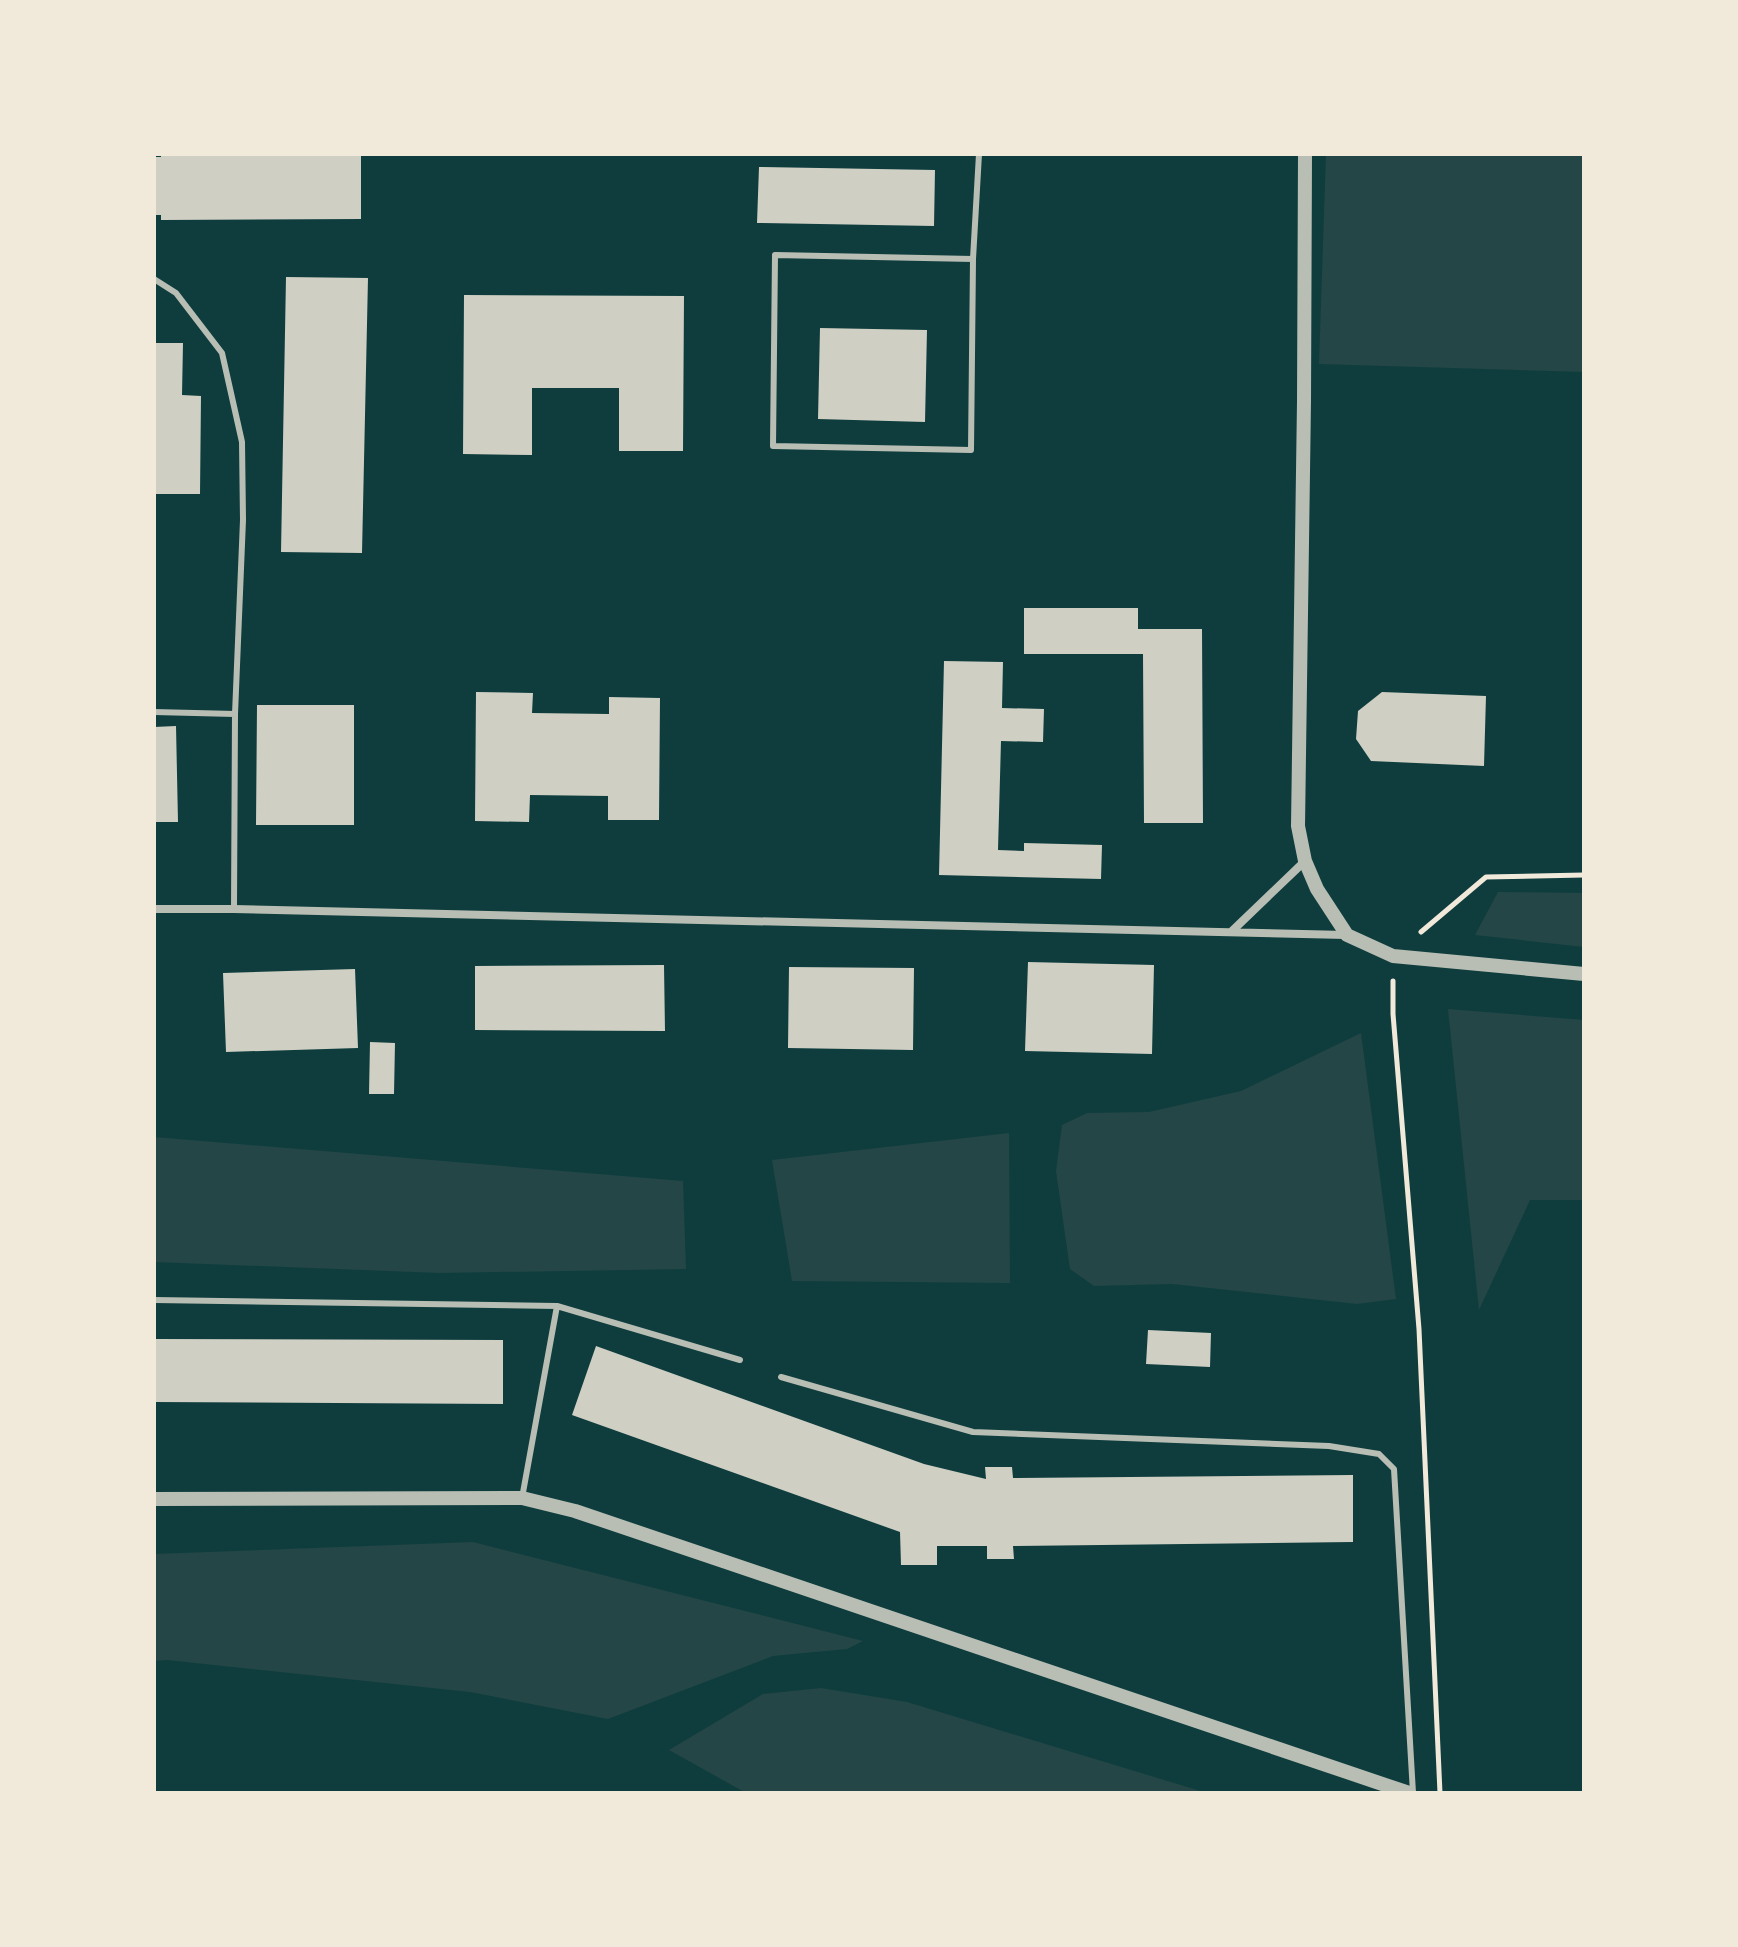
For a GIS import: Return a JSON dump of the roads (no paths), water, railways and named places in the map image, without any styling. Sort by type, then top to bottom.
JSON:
[{"type":"street","points":[[1305,154],[1298,826],[1305,861],[1317,889],[1347,935]]},
{"type":"street","points":[[1231,932],[1305,861]]},
{"type":"street","points":[[154,909],[1347,935],[1393,956],[1584,974]]},
{"type":"street","points":[[154,1499],[522,1498],[575,1511],[1411,1793]]},
{"type":"lane","points":[[973,259],[775,255],[773,446],[971,450],[973,259],[979,154]]},
{"type":"lane","points":[[154,279],[176,293],[222,353],[242,442],[234,909]]},
{"type":"lane","points":[[154,712],[235,714]]},
{"type":"lane","points":[[154,1300],[557,1306],[740,1360]]},
{"type":"lane","points":[[522,1498],[557,1306]]},
{"type":"lane","points":[[781,1377],[973,1432],[1329,1446],[1379,1454],[1394,1469],[1411,1793]]}]
